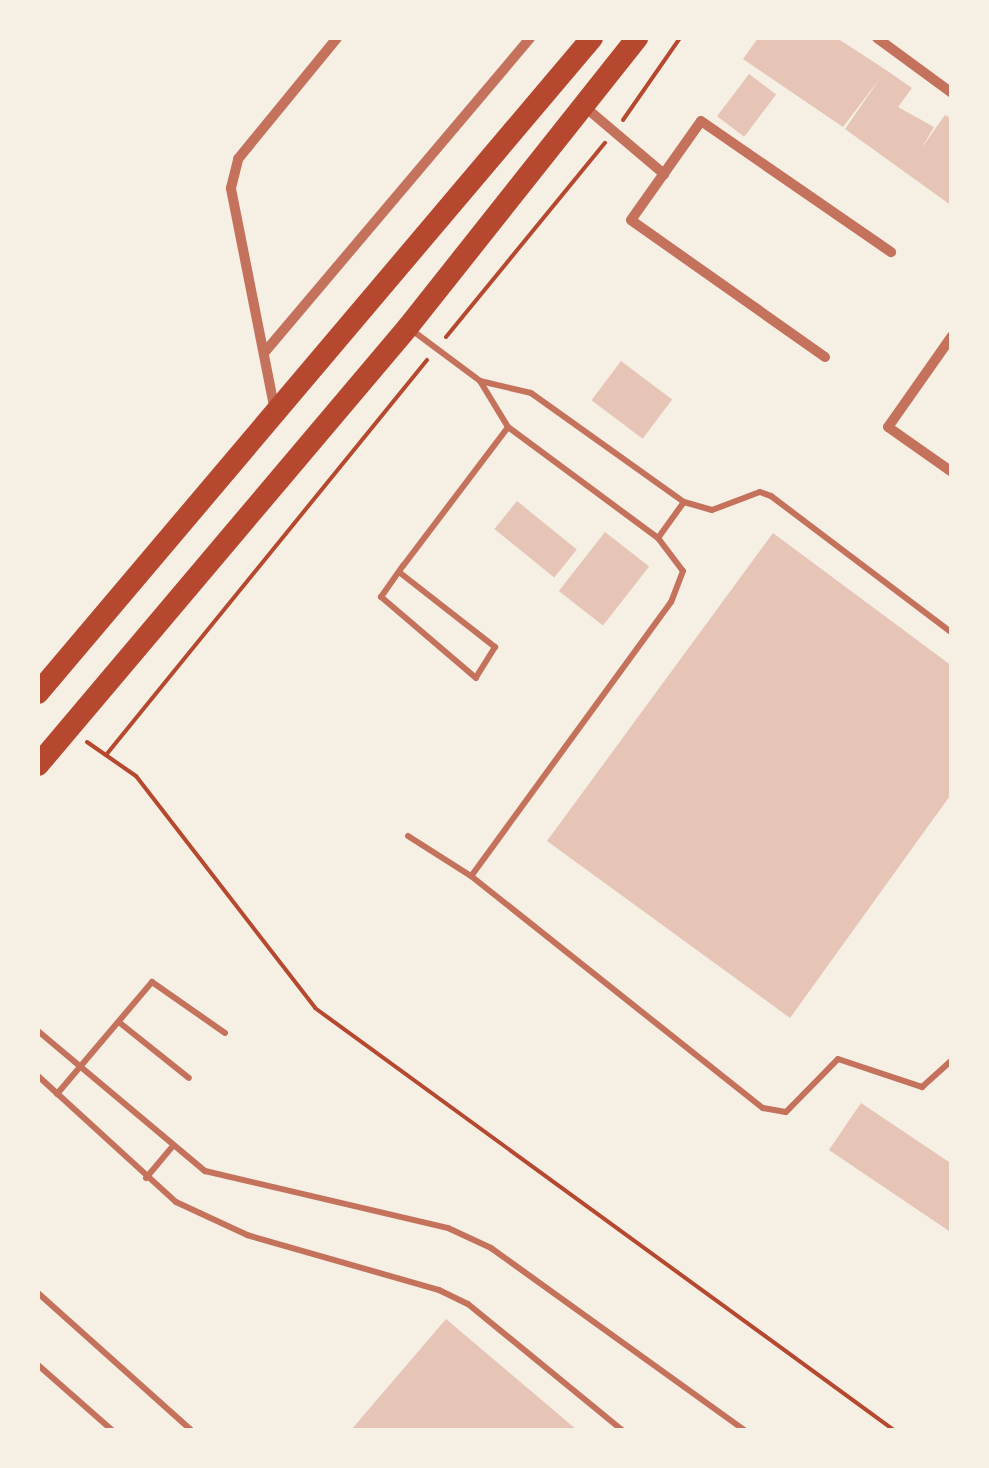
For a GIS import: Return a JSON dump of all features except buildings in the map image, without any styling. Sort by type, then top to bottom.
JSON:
[{"type":"highway","points":[[38,693],[592,38]]},
{"type":"highway","points":[[38,765],[408,327],[637,38]]},
{"type":"street","points":[[276,412],[231,188],[238,160],[337,38]]},
{"type":"street","points":[[264,354],[530,38]]},
{"type":"street","points":[[877,38],[952,93]]},
{"type":"street","points":[[584,108],[664,174]]},
{"type":"street","points":[[825,357],[631,220],[702,121],[892,252]]},
{"type":"street","points":[[952,336],[888,428],[952,472]]},
{"type":"lane","points":[[408,327],[480,381],[508,428],[658,538],[683,571],[671,602],[470,876]]},
{"type":"lane","points":[[480,381],[531,392],[684,502],[712,510],[760,492],[771,496],[952,633]]},
{"type":"lane","points":[[399,572],[496,647],[476,678],[382,602],[399,572],[508,428]]},
{"type":"lane","points":[[658,538],[684,502]]},
{"type":"lane","points":[[408,836],[470,876],[763,1108],[786,1112],[838,1059],[922,1087],[952,1060]]},
{"type":"lane","points":[[57,1094],[152,982],[225,1033]]},
{"type":"lane","points":[[120,1023],[189,1078]]},
{"type":"lane","points":[[38,1031],[171,1148],[205,1170],[448,1228],[491,1248],[744,1430]]},
{"type":"lane","points":[[38,1076],[146,1178],[213,1223],[438,1290],[468,1304],[622,1430]]},
{"type":"lane","points":[[146,1178],[171,1148]]},
{"type":"lane","points":[[38,1293],[191,1430]]},
{"type":"lane","points":[[38,1365],[112,1430]]},
{"type":"path","points":[[106,756],[614,132],[680,38]]},
{"type":"path","points":[[68,730],[148,790],[315,1008],[894,1430]]}]
